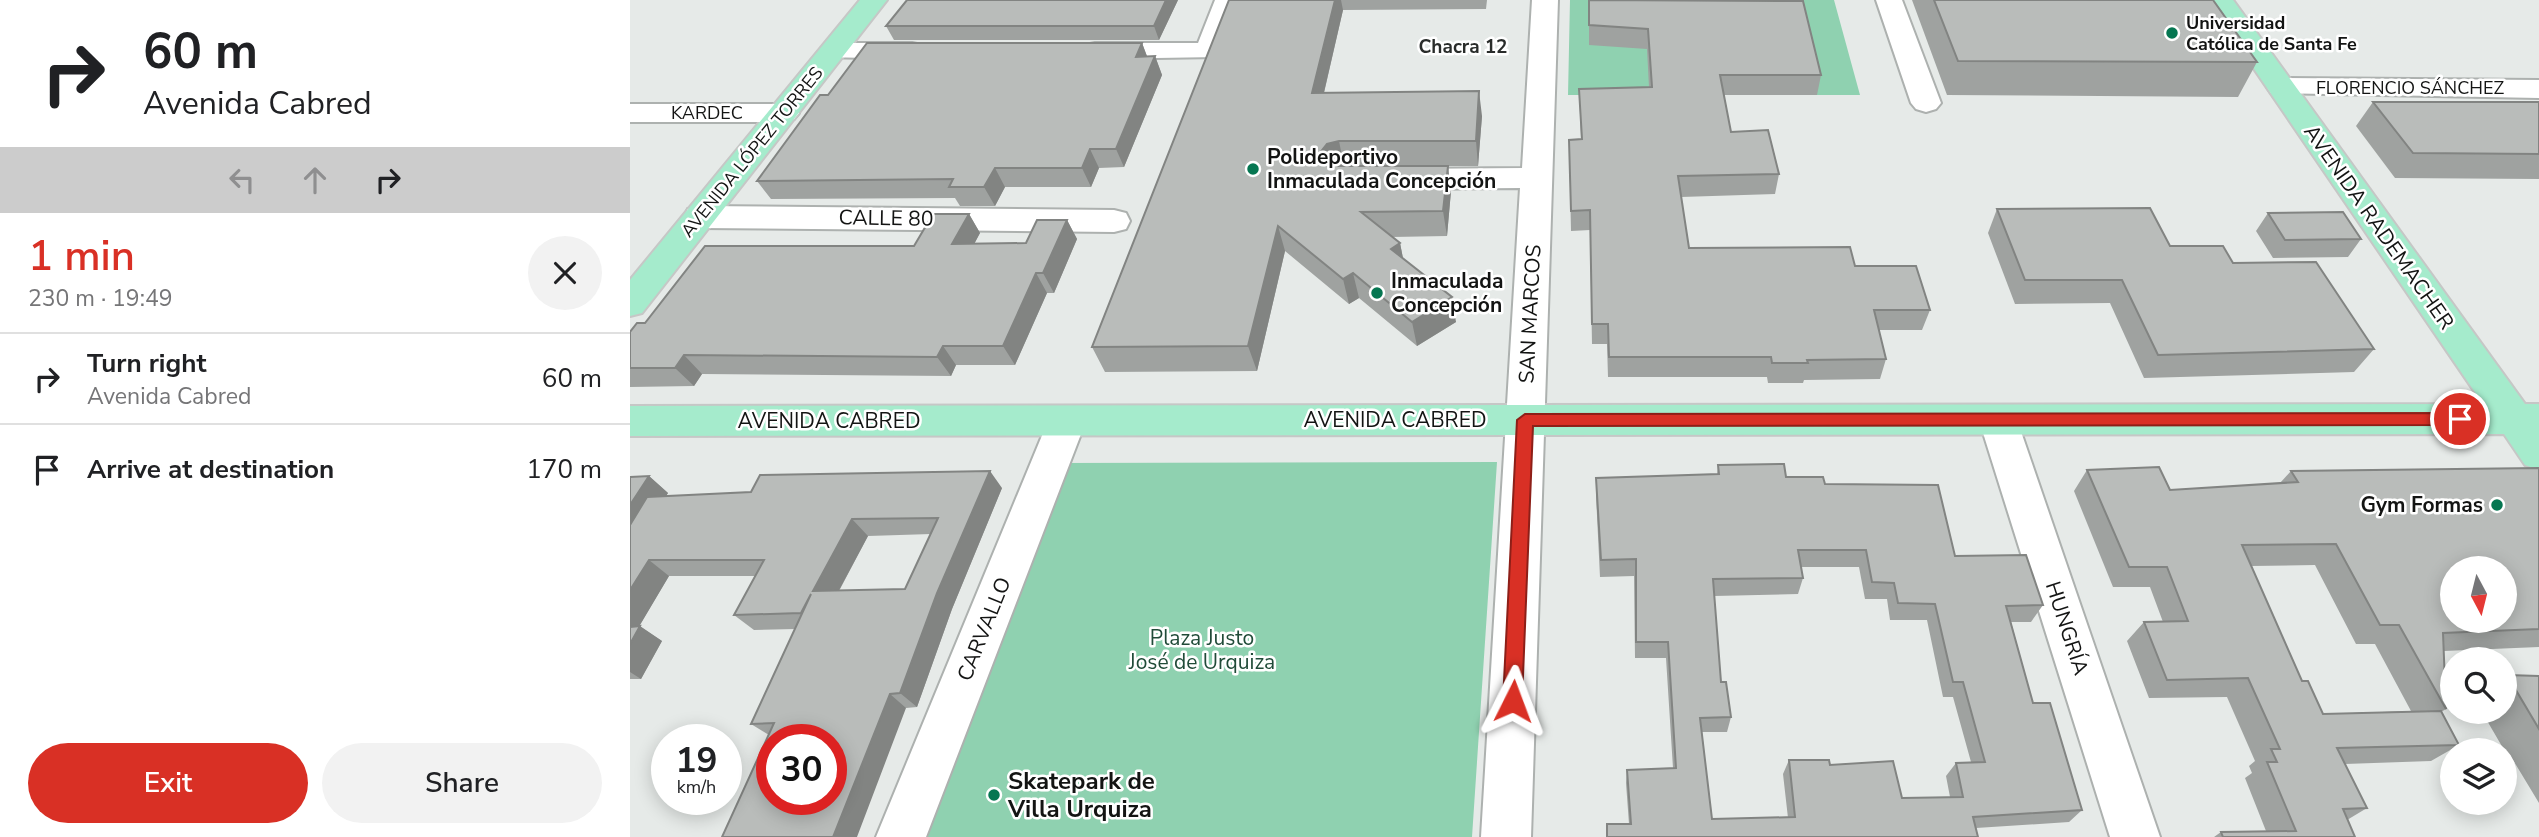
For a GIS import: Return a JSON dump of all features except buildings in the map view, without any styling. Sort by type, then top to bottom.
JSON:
[{"type":"main road","name":"AVENIDA LÓPEZ TORRES","points":[[630,304],[874,0]]},
{"type":"main road","name":"AVENIDA RADEMACHER","points":[[2220,0],[2526,419],[2539,454]]},
{"type":"main road","name":"AVENIDA CABRED","points":[[630,421],[2526,419]]},
{"type":"street","points":[[1069,51],[1208,51],[1228,0]]},
{"type":"street","name":"SAN MARCOS","points":[[1506,837],[1545,0]]},
{"type":"street","points":[[1889,0],[1926,103]]},
{"type":"street","points":[[834,51],[945,51]]},
{"type":"street","name":"FLORENCIO SÁNCHEZ","points":[[2281,87],[2539,89]]},
{"type":"street","name":"KARDEC","points":[[630,113],[784,113]]},
{"type":"street","points":[[1372,179],[1536,178]]},
{"type":"street","name":"CALLE 80","points":[[700,216],[1114,221]]},
{"type":"street","name":"HUNGRÍA","points":[[1998,419],[2135,837]]},
{"type":"street","name":"CARVALLO","points":[[901,837],[1067,421]]},
{"type":"green space","points":[[1570,0],[1834,0],[1860,95],[1568,95]]},
{"type":"green space","name":"Plaza Justo José de Urquiza","points":[[1497,462],[1472,837],[907,837],[1059,463]]},
{"type":"place","name":"Universidad Católica de Santa Fe","points":[[2172,33]]},
{"type":"place","name":"Polideportivo Inmaculada Concepción","points":[[1253,169]]},
{"type":"place","name":"Inmaculada Concepción","points":[[1377,293]]},
{"type":"place","name":"Gym Formas","points":[[2497,505]]},
{"type":"place","name":"Skatepark de Villa Urquiza","points":[[994,795]]},
{"type":"district","name":"Chacra 12","points":[[1463,46]]},
{"type":"route","points":[[1513,701],[1525,420],[2460,419]]}]
